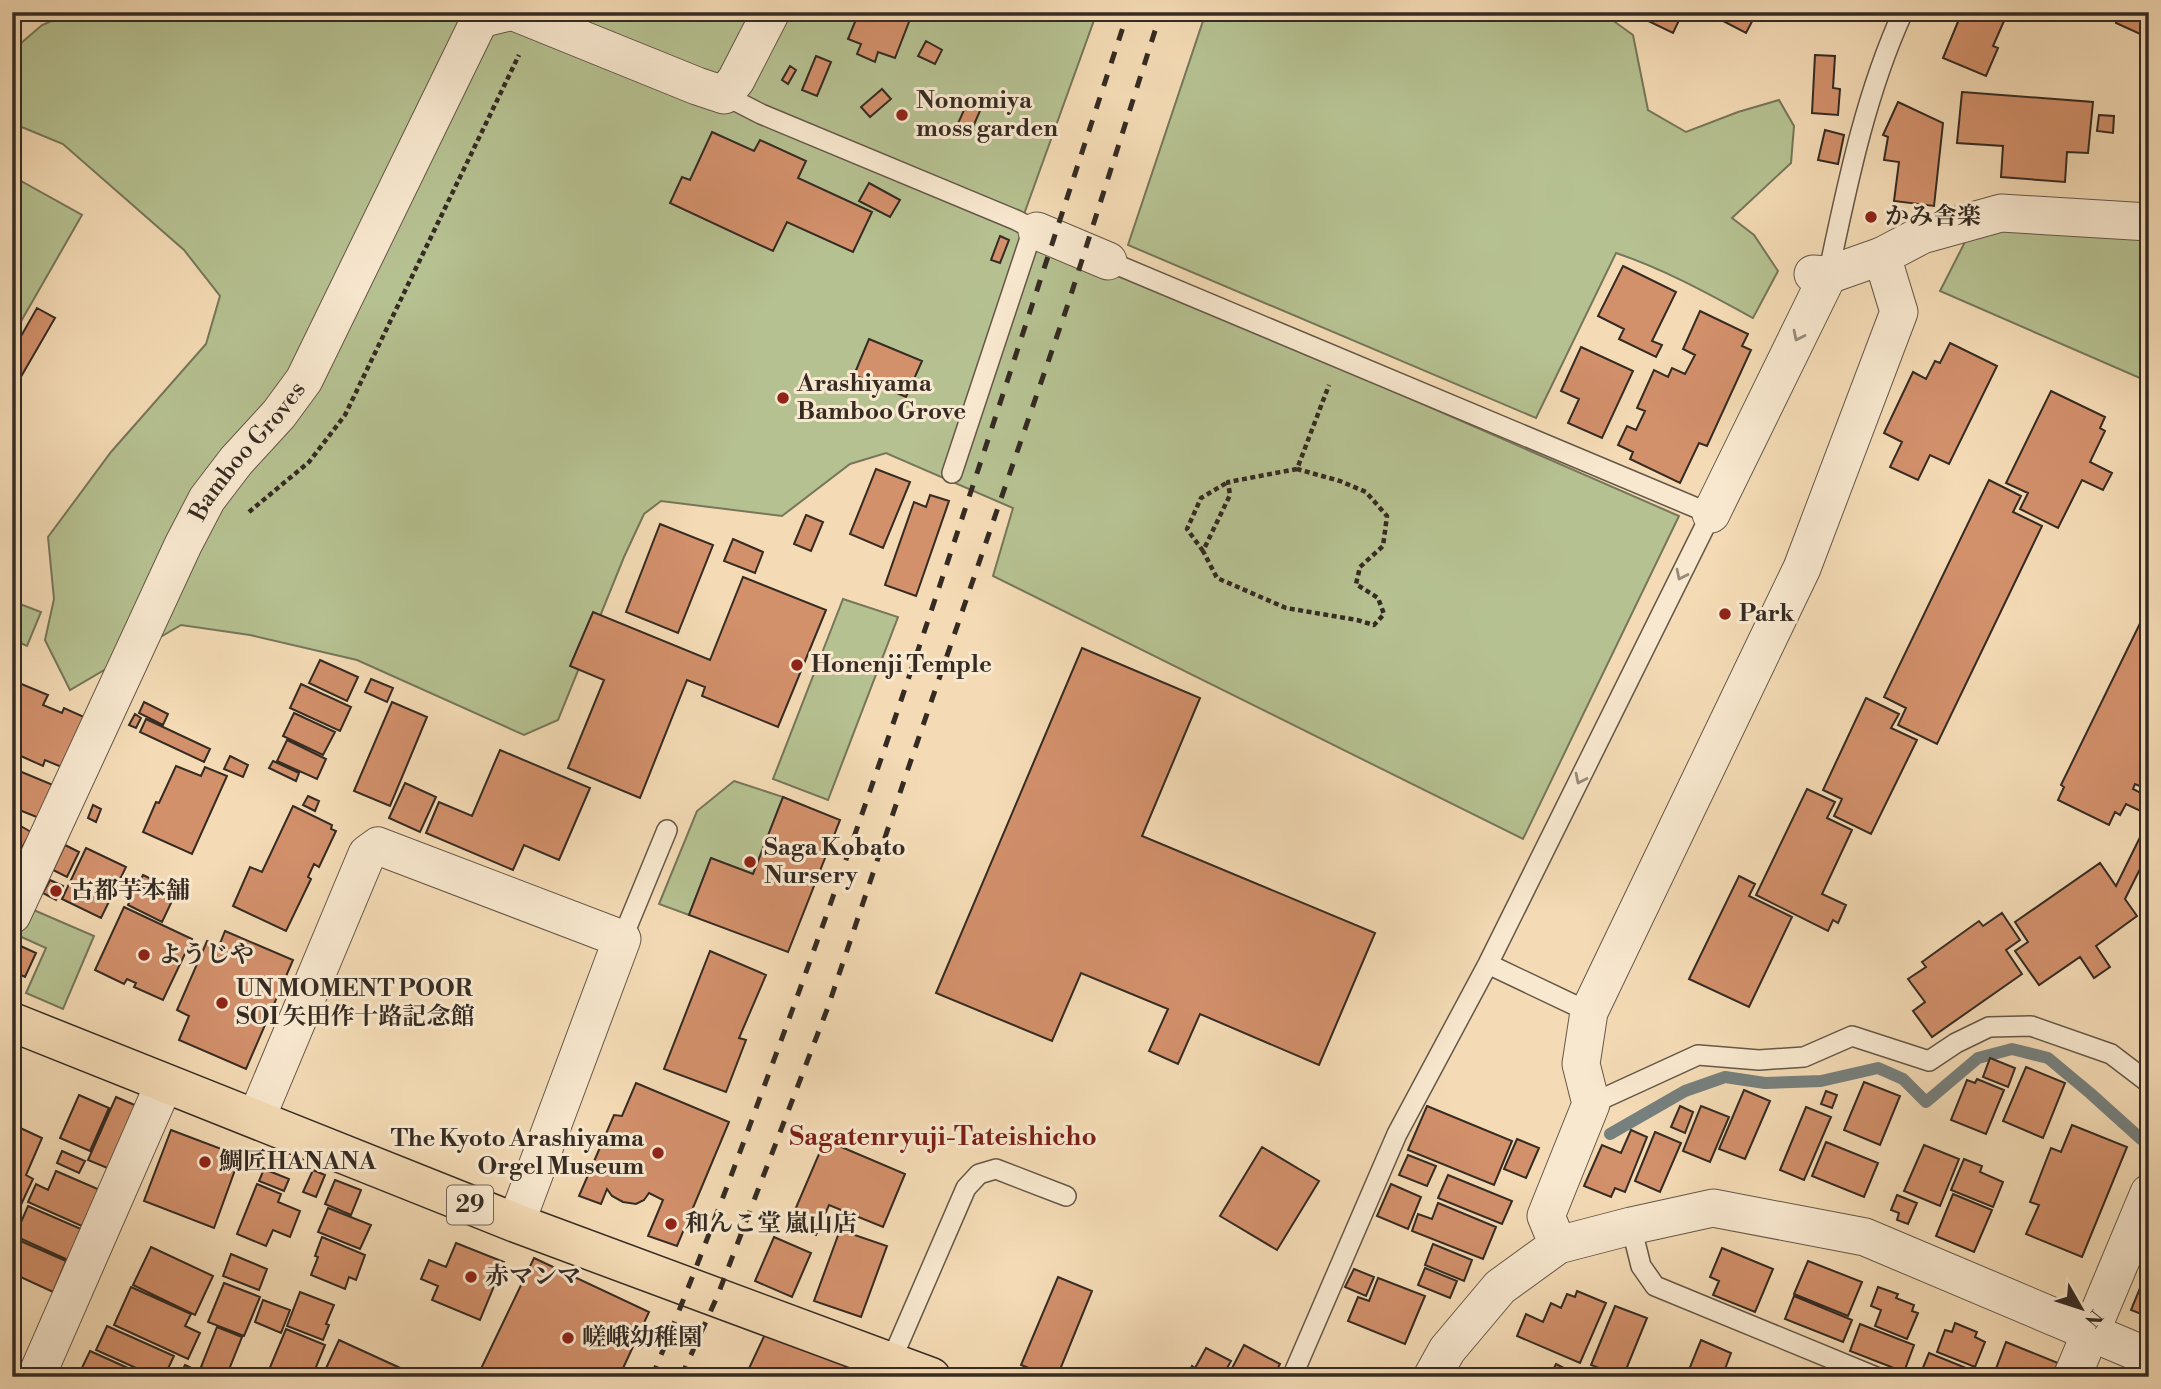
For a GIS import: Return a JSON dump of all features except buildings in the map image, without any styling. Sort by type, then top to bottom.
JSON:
[{"type":"main road","name":"29","points":[[12,1022],[516,1223],[875,1360],[931,1377]]},
{"type":"street","name":"Bamboo Groves","points":[[12,915],[207,499],[236,461],[279,414],[304,380],[480,19],[511,12],[724,95]]},
{"type":"street","points":[[724,95],[736,80],[771,12]]},
{"type":"street","points":[[1711,514],[1820,274],[1882,256],[1922,235],[2001,213],[2149,222]]},
{"type":"street","points":[[1035,230],[1108,261]]},
{"type":"street","points":[[1558,1245],[1546,1216],[1591,1104],[1581,1064],[1589,1012],[1802,568],[1899,312],[1882,256]]},
{"type":"street","points":[[256,1119],[367,854],[378,846],[622,939],[516,1223]]},
{"type":"street","points":[[36,1377],[164,1083]]},
{"type":"street","points":[[2072,1377],[2149,1193]]},
{"type":"street","points":[[1432,1377],[1447,1350],[1500,1287],[1558,1245],[1713,1208],[1865,1237],[2149,1357]]},
{"type":"lane","points":[[1820,274],[1885,53],[1903,12]]},
{"type":"lane","points":[[724,95],[761,114],[1035,230],[953,473]]},
{"type":"lane","points":[[1108,261],[1711,514],[1488,964],[1397,1134],[1292,1377]]},
{"type":"lane","points":[[622,939],[667,830]]},
{"type":"lane","points":[[1488,964],[1589,1012]]},
{"type":"lane","points":[[1591,1104],[1698,1055],[1759,1060],[1804,1057],[1852,1037],[1929,1061],[1956,1043],[1989,1027],[2032,1026],[2111,1054],[2149,1083]]},
{"type":"lane","points":[[875,1360],[965,1188],[978,1174],[996,1169],[1066,1196]]},
{"type":"lane","points":[[1631,1226],[1640,1266],[1654,1286],[1876,1377]]},
{"type":"path","points":[[1297,469],[1339,358]]},
{"type":"path","points":[[1297,469],[1340,481],[1366,492],[1387,516],[1382,546],[1360,567],[1356,584],[1378,598],[1384,614],[1374,625],[1286,608],[1217,578],[1203,551],[1187,529],[1201,498],[1228,482],[1297,469]]},
{"type":"path","points":[[1203,551],[1230,495],[1228,482]]},
{"type":"green space","name":"Arashiyama Bamboo Grove","points":[[73,12],[1097,12],[1019,228],[1679,516],[1523,839],[993,576],[1013,508],[886,453],[850,464],[782,516],[661,501],[644,514],[558,720],[524,735],[357,660],[250,635],[181,625],[70,690],[45,640],[54,599],[48,537],[111,452],[206,344],[220,296],[184,250],[63,144],[12,123],[12,51],[42,25]]},
{"type":"green space","points":[[1206,12],[1601,12],[1633,35],[1648,110],[1686,132],[1779,100],[1794,126],[1791,163],[1732,218],[1754,235],[1778,271],[1753,318],[1669,274],[1616,253],[1536,418],[1128,245]]},
{"type":"green space","points":[[12,176],[82,215],[12,337]]},
{"type":"green space","points":[[2002,223],[2149,240],[2149,382],[1940,291],[1967,238]]},
{"type":"green space","points":[[843,599],[898,617],[828,800],[773,779]]},
{"type":"green space","points":[[12,601],[41,612],[27,646],[12,639]]},
{"type":"green space","points":[[734,781],[783,797],[753,874],[711,858],[689,915],[659,904],[697,811]]},
{"type":"green space","points":[[29,908],[94,936],[63,1009],[26,993],[46,948],[17,935]]},
{"type":"waterway","points":[[1610,1134],[1685,1091],[1725,1077],[1765,1083],[1821,1081],[1878,1068],[1903,1079],[1926,1102],[1978,1058],[2012,1049],[2048,1058],[2141,1139],[2149,1140]]},
{"type":"railway","points":[[652,1377],[736,1164],[859,824],[1128,12]]},
{"type":"railway","points":[[681,1377],[717,1297],[828,1007],[1068,304],[1161,12]]},
{"type":"place","name":"Nonomiya moss garden","points":[[902,115]]},
{"type":"place","name":"かみ舎楽","points":[[1871,217]]},
{"type":"place","name":"Arashiyama Bamboo Grove","points":[[783,398]]},
{"type":"place","name":"Park","points":[[1725,614]]},
{"type":"place","name":"Honenji Temple","points":[[797,665]]},
{"type":"place","name":"Saga Kobato Nursery","points":[[750,862]]},
{"type":"place","name":"古都芋本舗","points":[[56,891]]},
{"type":"place","name":"ようじや","points":[[144,955]]},
{"type":"place","name":"UN MOMENT POOR SOI 矢田作十路記念館","points":[[222,1003]]},
{"type":"place","name":"The Kyoto Arashiyama Orgel Museum","points":[[658,1153]]},
{"type":"place","name":"鯛匠HANANA","points":[[205,1162]]},
{"type":"place","name":"和んこ堂 嵐山店","points":[[671,1224]]},
{"type":"place","name":"赤マンマ","points":[[471,1277]]},
{"type":"place","name":"嵯峨幼稚園","points":[[568,1338]]},
{"type":"district","name":"Sagatenryuji-Tateishicho","points":[[943,1137]]}]
